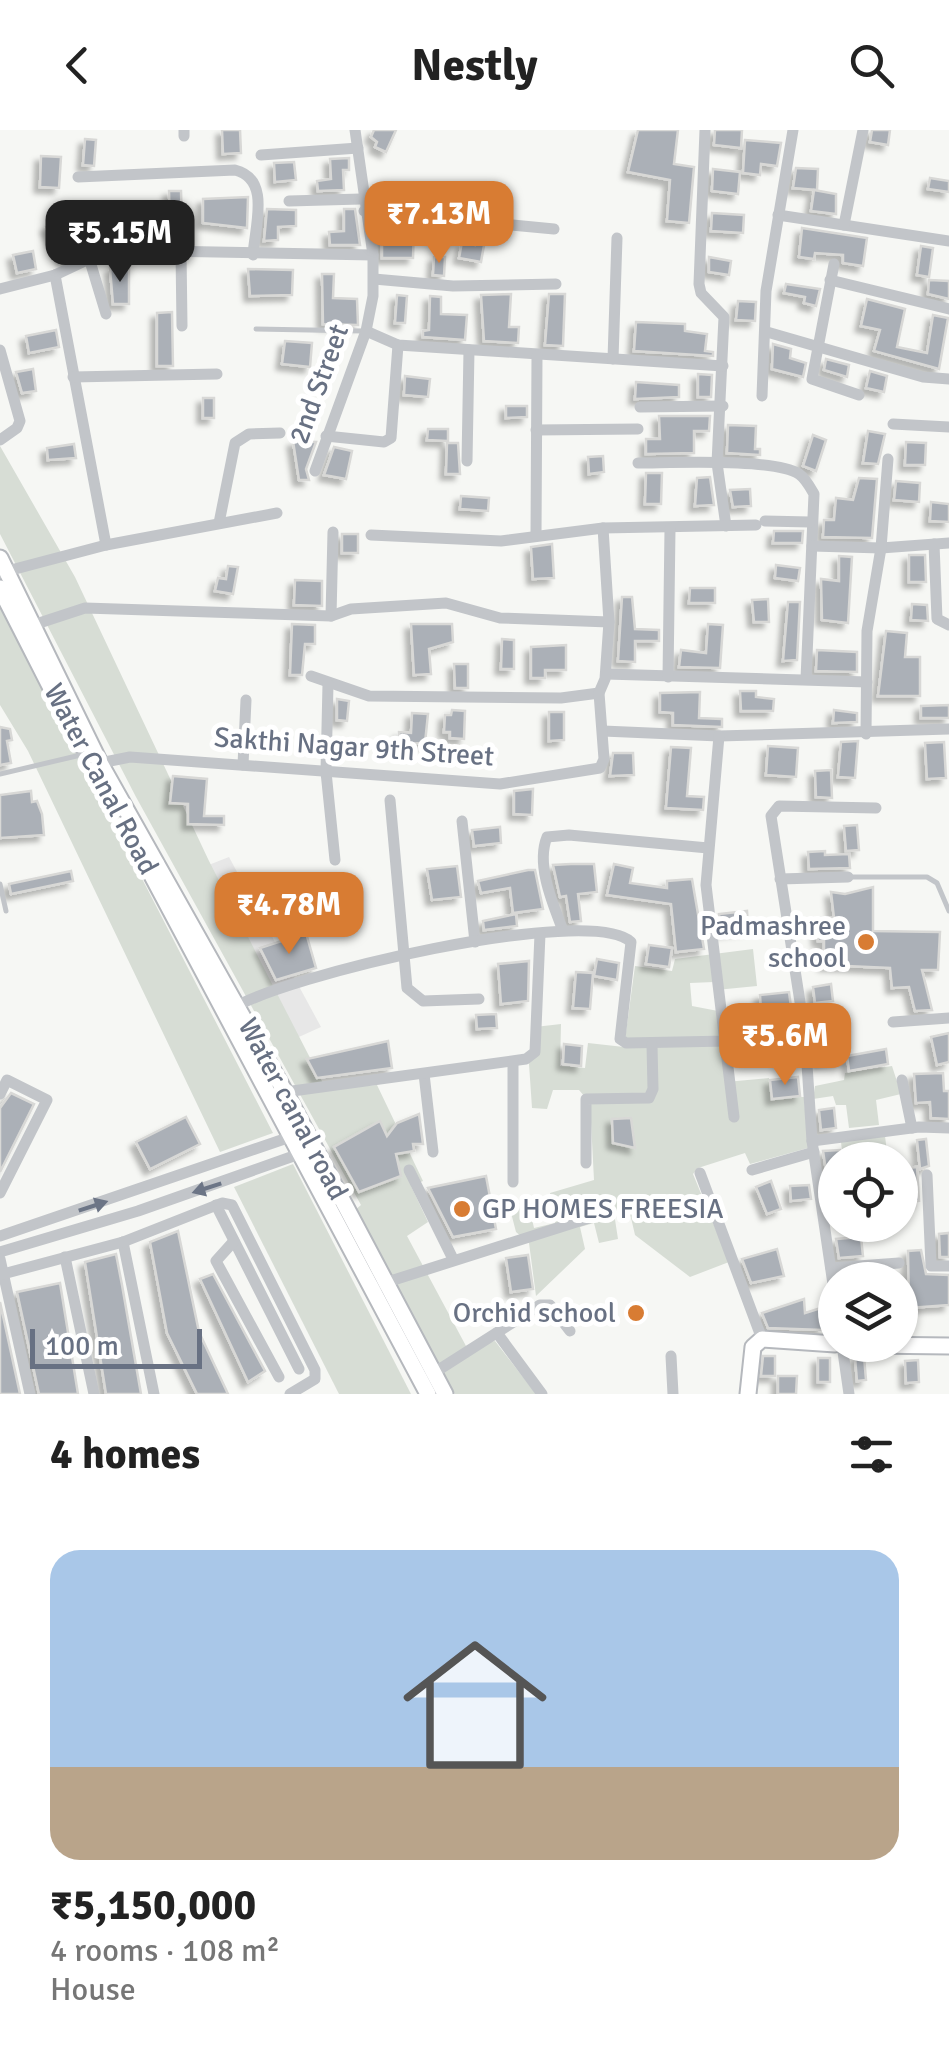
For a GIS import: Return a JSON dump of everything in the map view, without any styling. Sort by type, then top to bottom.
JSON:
[{"type":"main road","name":"Water canal road","points":[[2,568],[28,626],[232,1009],[285,1092],[299,1134],[315,1148],[360,1250],[427,1383],[445,1394]]},
{"type":"main road","name":"Water Canal Road","points":[[0,588],[28,626],[85,754],[299,1134],[299,1155],[360,1250]]},
{"type":"main road","points":[[748,1394],[753,1347],[762,1339],[818,1343]]},
{"type":"main road","points":[[918,1346],[949,1346]]},
{"type":"street","name":"2nd Street","points":[[315,470],[366,331],[374,279],[355,130]]},
{"type":"street","points":[[705,130],[699,284],[701,293],[724,317],[718,463],[726,526]]},
{"type":"street","points":[[762,396],[766,291],[793,130]]},
{"type":"street","points":[[844,225],[863,130]]},
{"type":"street","points":[[261,154],[358,148]]},
{"type":"street","points":[[78,177],[235,170],[249,174],[256,181],[258,194],[253,254]]},
{"type":"street","points":[[289,201],[363,205],[554,229]]},
{"type":"street","points":[[778,215],[949,241]]},
{"type":"street","points":[[613,359],[617,238]]},
{"type":"street","points":[[0,289],[55,276],[108,250],[372,255]]},
{"type":"street","points":[[181,251],[182,326]]},
{"type":"street","points":[[89,258],[106,314]]},
{"type":"street","points":[[834,264],[812,379],[859,395]]},
{"type":"street","points":[[55,276],[106,544]]},
{"type":"street","points":[[374,279],[452,286],[556,284]]},
{"type":"street","points":[[830,280],[949,309]]},
{"type":"street","points":[[366,331],[398,344],[723,366]]},
{"type":"street","points":[[767,332],[923,377],[949,379]]},
{"type":"street","points":[[326,436],[384,442],[392,434],[398,344]]},
{"type":"street","points":[[0,350],[20,421],[18,428],[0,440]]},
{"type":"street","points":[[468,461],[469,350]]},
{"type":"street","points":[[536,536],[537,356]]},
{"type":"street","points":[[73,377],[217,374]]},
{"type":"street","points":[[640,407],[722,406]]},
{"type":"street","points":[[892,424],[949,427]]},
{"type":"street","points":[[536,430],[638,429]]},
{"type":"street","points":[[219,523],[235,443],[250,434],[280,433]]},
{"type":"street","points":[[866,734],[868,618],[881,548],[888,460]]},
{"type":"street","points":[[638,463],[718,463],[796,472],[814,494],[806,679]]},
{"type":"street","points":[[2,568],[106,544],[277,513]]},
{"type":"street","points":[[371,535],[500,541],[602,528],[810,522]]},
{"type":"street","name":"Sakthi Nagar 9th Street","points":[[100,763],[130,757],[500,784],[590,772],[603,764],[599,693],[606,674],[608,622],[602,528]]},
{"type":"street","points":[[668,677],[670,529]]},
{"type":"street","points":[[331,616],[332,532]]},
{"type":"street","points":[[812,546],[881,548],[949,543]]},
{"type":"street","points":[[934,544],[937,620],[949,626]]},
{"type":"street","points":[[28,626],[85,608],[331,616],[351,609],[446,603],[500,618],[608,622]]},
{"type":"street","points":[[606,674],[867,682]]},
{"type":"street","points":[[310,676],[369,696],[561,698],[599,693]]},
{"type":"street","points":[[328,684],[326,772],[335,860]]},
{"type":"street","points":[[243,765],[246,700]]},
{"type":"street","points":[[603,731],[719,736],[949,729]]},
{"type":"street","points":[[719,736],[706,885],[728,1041],[734,1117]]},
{"type":"street","points":[[390,800],[407,988],[417,1000],[479,999]]},
{"type":"street","points":[[818,1168],[805,1034],[771,816],[779,806],[876,808]]},
{"type":"street","points":[[462,822],[475,942]]},
{"type":"street","points":[[562,928],[549,893],[544,855],[548,837],[569,834],[708,848]]},
{"type":"street","points":[[780,879],[848,877]]},
{"type":"street","points":[[232,1009],[403,953],[562,928],[612,932],[631,942],[620,1039]]},
{"type":"street","points":[[285,1092],[513,1062],[535,1052],[540,934]]},
{"type":"street","points":[[893,1022],[949,1018]]},
{"type":"street","points":[[605,1038],[652,1044],[805,1034]]},
{"type":"street","points":[[586,1163],[586,1098],[649,1098],[652,1044]]},
{"type":"street","points":[[513,1062],[513,1182]]},
{"type":"street","points":[[424,1074],[433,1152]]},
{"type":"street","points":[[0,1094],[7,1080],[47,1100],[0,1193]]},
{"type":"street","points":[[902,1080],[912,1128]]},
{"type":"street","points":[[752,1170],[813,1146],[912,1128],[949,1128]]},
{"type":"street","points":[[0,1236],[299,1134]]},
{"type":"street","points":[[30,1394],[0,1255],[315,1148]]},
{"type":"street","points":[[409,1170],[453,1258]]},
{"type":"street","points":[[700,1173],[762,1339]]},
{"type":"street","points":[[927,1175],[931,1266],[949,1266]]},
{"type":"street","points":[[132,1194],[147,1232]]},
{"type":"street","points":[[216,1205],[299,1369]]},
{"type":"street","points":[[3,1274],[122,1242],[216,1205],[232,1205],[315,1370],[308,1385],[290,1394]]},
{"type":"street","points":[[378,1285],[453,1258],[589,1218]]},
{"type":"street","points":[[234,1240],[216,1261],[279,1377]]},
{"type":"street","points":[[122,1242],[154,1394]]},
{"type":"street","points":[[65,1256],[94,1394]]},
{"type":"street","points":[[427,1383],[546,1303],[570,1330]]},
{"type":"street","points":[[497,1333],[542,1394]]},
{"type":"street","points":[[672,1356],[673,1394]]},
{"type":"street","points":[[842,1362],[849,1394]]},
{"type":"lane","points":[[256,329],[366,331]]},
{"type":"lane","points":[[0,774],[85,754]]},
{"type":"lane","points":[[848,877],[927,877],[937,883],[949,910]]},
{"type":"lane","points":[[0,884],[6,911]]},
{"type":"shaded area","points":[[0,446],[75,577],[209,861],[326,1089],[377,1085],[423,1181],[411,1186],[428,1222],[407,1236],[466,1346],[495,1341],[536,1394],[455,1394],[355,1210],[361,1205],[136,797],[0,534]]},
{"type":"shaded area","points":[[0,603],[273,1133],[220,1152],[28,751],[0,705]]},
{"type":"shaded area","points":[[229,857],[321,1027],[281,1045],[183,875]]},
{"type":"shaded area","points":[[753,949],[757,986],[716,990],[714,982],[690,983],[692,1006],[718,1011],[726,1082],[769,1078],[771,1097],[804,1097],[808,1148],[750,1164],[745,1153],[698,1168],[693,1174],[729,1262],[690,1277],[635,1235],[629,1209],[614,1213],[618,1239],[599,1243],[594,1223],[580,1227],[585,1249],[536,1296],[529,1243],[516,1232],[509,1205],[528,1201],[534,1228],[555,1223],[550,1193],[594,1180],[590,1103],[579,1090],[553,1090],[547,1109],[532,1108],[529,1064],[535,1027],[561,1024],[560,1066],[585,1068],[588,1043],[624,1047],[635,966],[672,971],[675,959]]},
{"type":"shaded area","points":[[892,1066],[901,1094],[876,1100],[879,1125],[849,1128],[846,1105],[836,1105],[833,1096],[813,1099],[815,1086],[844,1080],[845,1073]]},
{"type":"shaded area","points":[[885,1136],[886,1142],[841,1142]]},
{"type":"shaded area","points":[[293,1164],[411,1394],[339,1394],[234,1187]]},
{"type":"building","points":[[222,130],[240,130],[241,153],[223,154]]},
{"type":"building","points":[[374,130],[396,130],[386,152],[375,147],[377,142],[371,137]]},
{"type":"building","points":[[638,130],[678,130],[674,164],[694,167],[689,223],[667,221],[670,180],[628,172]]},
{"type":"building","points":[[715,130],[742,130],[741,148],[714,145]]},
{"type":"building","points":[[872,130],[890,130],[888,145],[870,142]]},
{"type":"building","points":[[85,139],[96,140],[94,166],[83,165]]},
{"type":"building","points":[[745,140],[781,143],[777,166],[761,164],[760,175],[743,173]]},
{"type":"building","points":[[41,156],[61,157],[59,188],[40,187]]},
{"type":"building","points":[[349,158],[349,170],[343,170],[344,190],[318,191],[317,181],[331,179],[330,159]]},
{"type":"building","points":[[294,162],[296,180],[275,182],[274,163]]},
{"type":"building","points":[[796,168],[818,169],[817,190],[793,188]]},
{"type":"building","points":[[713,169],[740,172],[738,194],[712,191]]},
{"type":"building","points":[[930,178],[949,181],[949,192],[928,189]]},
{"type":"building","points":[[441,186],[452,186],[452,192],[480,195],[478,212],[441,209]]},
{"type":"building","points":[[814,190],[836,194],[836,214],[811,211]]},
{"type":"building","points":[[169,191],[181,191],[182,225],[170,226]]},
{"type":"building","points":[[248,197],[247,228],[203,223],[203,199]]},
{"type":"building","points":[[267,209],[296,210],[296,226],[278,227],[278,240],[264,241]]},
{"type":"building","points":[[344,209],[355,209],[360,245],[330,245],[329,232],[344,231]]},
{"type":"building","points":[[712,213],[744,215],[743,233],[711,231]]},
{"type":"building","points":[[65,217],[79,217],[91,246],[64,260],[46,227]]},
{"type":"building","points":[[382,226],[414,227],[413,258],[382,258]]},
{"type":"building","points":[[802,228],[867,238],[863,266],[843,263],[843,255],[815,253],[814,259],[799,257]]},
{"type":"building","points":[[477,232],[486,234],[481,262],[459,258],[462,242],[475,245]]},
{"type":"building","points":[[921,246],[933,248],[929,277],[917,275]]},
{"type":"building","points":[[33,251],[36,269],[17,273],[13,255]]},
{"type":"building","points":[[434,257],[445,257],[444,276],[433,275]]},
{"type":"building","points":[[709,257],[731,261],[729,275],[709,272]]},
{"type":"building","points":[[129,267],[129,304],[113,304],[110,268]]},
{"type":"building","points":[[248,269],[293,270],[292,295],[250,296]]},
{"type":"building","points":[[322,274],[334,274],[333,298],[357,299],[358,325],[323,324]]},
{"type":"building","points":[[929,280],[949,281],[949,299],[928,294]]},
{"type":"building","points":[[786,284],[820,289],[816,306],[804,303],[805,297],[784,293]]},
{"type":"building","points":[[511,294],[509,327],[519,327],[518,343],[484,341],[481,295]]},
{"type":"building","points":[[549,294],[565,294],[563,346],[545,345]]},
{"type":"building","points":[[397,295],[407,296],[405,323],[395,323]]},
{"type":"building","points":[[430,296],[441,297],[441,314],[467,315],[465,340],[423,337],[423,331],[429,330]]},
{"type":"building","points":[[867,299],[905,309],[897,347],[927,353],[933,315],[948,318],[939,369],[874,351],[880,330],[861,326]]},
{"type":"building","points":[[738,301],[756,302],[755,321],[736,320]]},
{"type":"building","points":[[172,312],[173,366],[157,366],[157,313]]},
{"type":"building","points":[[636,322],[685,324],[685,331],[707,334],[705,351],[713,352],[713,356],[634,351]]},
{"type":"building","points":[[56,330],[59,347],[29,353],[26,336]]},
{"type":"building","points":[[285,341],[312,343],[310,367],[282,364]]},
{"type":"building","points":[[773,344],[791,349],[790,358],[806,363],[803,377],[772,369]]},
{"type":"building","points":[[826,359],[849,365],[847,377],[824,370]]},
{"type":"building","points":[[33,369],[36,391],[22,393],[16,372]]},
{"type":"building","points":[[870,371],[887,376],[884,392],[866,388]]},
{"type":"building","points":[[698,374],[712,375],[711,397],[698,397]]},
{"type":"building","points":[[405,376],[430,379],[428,397],[404,395]]},
{"type":"building","points":[[636,382],[679,385],[679,397],[635,399]]},
{"type":"building","points":[[203,398],[214,398],[214,418],[203,418]]},
{"type":"building","points":[[506,406],[527,406],[527,417],[506,418]]},
{"type":"building","points":[[659,416],[710,416],[709,431],[694,431],[694,453],[646,454],[646,439],[660,439]]},
{"type":"building","points":[[728,425],[756,426],[755,449],[760,449],[760,455],[727,453]]},
{"type":"building","points":[[428,429],[448,429],[448,441],[427,440]]},
{"type":"building","points":[[868,431],[885,434],[878,464],[863,463]]},
{"type":"building","points":[[813,435],[826,440],[816,471],[803,466]]},
{"type":"building","points":[[293,441],[316,442],[306,469],[309,480],[299,480]]},
{"type":"building","points":[[906,442],[926,443],[925,465],[905,465]]},
{"type":"building","points":[[447,443],[458,443],[460,474],[446,474]]},
{"type":"building","points":[[74,444],[76,458],[48,460],[47,448]]},
{"type":"building","points":[[334,447],[352,451],[346,479],[324,475]]},
{"type":"building","points":[[603,456],[604,472],[589,474],[588,457]]},
{"type":"building","points":[[646,473],[662,473],[661,504],[645,504]]},
{"type":"building","points":[[710,477],[714,505],[695,506],[697,478]]},
{"type":"building","points":[[859,478],[877,479],[872,538],[823,537],[824,520],[834,520],[836,498],[853,500]]},
{"type":"building","points":[[896,481],[920,483],[919,502],[894,500]]},
{"type":"building","points":[[750,489],[751,506],[733,507],[730,490]]},
{"type":"building","points":[[461,496],[489,498],[488,511],[460,509]]},
{"type":"building","points":[[931,502],[949,504],[949,522],[930,521]]},
{"type":"building","points":[[774,531],[803,531],[802,543],[773,543]]},
{"type":"building","points":[[342,534],[358,534],[358,553],[342,553]]},
{"type":"building","points":[[552,544],[554,578],[533,579],[531,547]]},
{"type":"building","points":[[909,555],[925,555],[926,582],[909,582]]},
{"type":"building","points":[[839,556],[852,557],[848,623],[822,620],[821,579],[839,581]]},
{"type":"building","points":[[776,565],[800,568],[798,581],[775,578]]},
{"type":"building","points":[[228,566],[238,567],[233,594],[215,591],[218,578],[226,579]]},
{"type":"building","points":[[295,580],[322,581],[322,606],[294,605]]},
{"type":"building","points":[[690,588],[715,588],[715,603],[689,603]]},
{"type":"building","points":[[622,597],[632,597],[635,629],[659,630],[659,641],[635,641],[635,662],[618,661]]},
{"type":"building","points":[[768,599],[769,622],[754,622],[752,600]]},
{"type":"building","points":[[788,602],[800,602],[797,660],[783,661]]},
{"type":"building","points":[[912,604],[927,605],[928,621],[911,620]]},
{"type":"building","points":[[292,624],[315,625],[315,644],[305,644],[302,675],[290,675]]},
{"type":"building","points":[[411,624],[452,624],[453,642],[429,649],[431,674],[414,675]]},
{"type":"building","points":[[708,624],[723,625],[720,668],[679,667],[681,650],[706,653]]},
{"type":"building","points":[[886,631],[907,633],[905,657],[920,657],[920,696],[878,696]]},
{"type":"building","points":[[502,639],[514,640],[514,669],[501,669]]},
{"type":"building","points":[[566,645],[566,670],[545,670],[545,678],[531,678],[531,647]]},
{"type":"building","points":[[817,650],[857,652],[857,672],[816,671]]},
{"type":"building","points":[[454,664],[468,664],[468,688],[455,688]]},
{"type":"building","points":[[740,691],[756,691],[756,697],[774,699],[773,711],[741,711]]},
{"type":"building","points":[[700,692],[699,718],[722,719],[722,727],[673,725],[673,713],[660,712],[660,693]]},
{"type":"building","points":[[337,699],[349,701],[347,721],[337,720]]},
{"type":"building","points":[[949,705],[949,718],[921,718],[921,706]]},
{"type":"building","points":[[452,710],[465,711],[464,739],[450,738],[450,732],[444,732],[445,715],[451,715]]},
{"type":"building","points":[[834,710],[857,713],[857,722],[833,723]]},
{"type":"building","points":[[549,712],[564,712],[564,740],[549,741]]},
{"type":"building","points":[[412,713],[428,714],[425,743],[399,744],[399,732],[411,733]]},
{"type":"building","points":[[0,727],[10,729],[12,740],[7,741],[11,763],[0,765]]},
{"type":"building","points":[[858,741],[855,778],[838,777],[841,742]]},
{"type":"building","points":[[944,742],[946,778],[927,779],[925,743]]},
{"type":"building","points":[[768,746],[798,748],[796,777],[766,775]]},
{"type":"building","points":[[671,747],[691,748],[687,796],[704,797],[703,810],[666,808]]},
{"type":"building","points":[[613,753],[633,753],[634,775],[610,776]]},
{"type":"building","points":[[831,770],[832,798],[816,797],[815,771]]},
{"type":"building","points":[[173,776],[207,779],[204,816],[224,816],[224,825],[188,824],[188,804],[170,803]]},
{"type":"building","points":[[533,789],[532,815],[514,814],[514,791]]},
{"type":"building","points":[[31,791],[32,802],[37,801],[42,814],[44,835],[0,838],[0,795]]},
{"type":"building","points":[[857,825],[859,850],[846,851],[844,826]]},
{"type":"building","points":[[500,827],[501,843],[474,846],[472,830]]},
{"type":"building","points":[[825,851],[825,855],[849,854],[850,868],[809,869],[808,852]]},
{"type":"building","points":[[594,864],[597,892],[578,894],[581,921],[570,922],[566,896],[560,897],[553,865]]},
{"type":"building","points":[[614,864],[633,868],[630,883],[667,888],[667,881],[692,879],[704,949],[676,952],[671,904],[607,895]]},
{"type":"building","points":[[457,866],[461,897],[432,900],[427,869]]},
{"type":"building","points":[[535,870],[543,909],[513,913],[510,888],[481,893],[478,881]]},
{"type":"building","points":[[71,871],[73,881],[11,894],[9,884]]},
{"type":"building","points":[[873,887],[873,931],[940,932],[938,970],[922,970],[932,1010],[915,1011],[909,987],[892,988],[890,968],[824,965],[824,941],[818,941],[816,918],[834,918],[831,892],[845,894]]},
{"type":"building","points":[[747,911],[748,929],[721,932],[719,914]]},
{"type":"building","points":[[516,914],[517,926],[484,930],[483,921]]},
{"type":"building","points":[[306,933],[316,968],[276,980],[260,948]]},
{"type":"building","points":[[649,945],[672,948],[669,967],[646,964]]},
{"type":"building","points":[[597,959],[619,963],[617,980],[594,976]]},
{"type":"building","points":[[529,961],[528,1001],[501,1004],[498,964]]},
{"type":"building","points":[[576,972],[593,973],[590,1009],[573,1008]]},
{"type":"building","points":[[831,984],[833,1001],[815,1003],[813,987]]},
{"type":"building","points":[[789,992],[791,1007],[761,1010],[760,995]]},
{"type":"building","points":[[744,1006],[747,1030],[734,1031],[732,1007]]},
{"type":"building","points":[[496,1014],[497,1028],[477,1029],[476,1015]]},
{"type":"building","points":[[836,1028],[841,1058],[819,1062],[814,1032]]},
{"type":"building","points":[[949,1033],[949,1062],[937,1065],[931,1037]]},
{"type":"building","points":[[388,1041],[392,1068],[317,1078],[307,1059]]},
{"type":"building","points":[[564,1044],[582,1046],[581,1066],[563,1064]]},
{"type":"building","points":[[886,1049],[888,1064],[849,1071],[847,1056]]},
{"type":"building","points":[[943,1073],[944,1091],[949,1091],[949,1119],[931,1118],[930,1102],[916,1103],[914,1074]]},
{"type":"building","points":[[798,1077],[800,1096],[772,1099],[770,1080]]},
{"type":"building","points":[[11,1093],[34,1104],[0,1172],[0,1108]]},
{"type":"building","points":[[834,1108],[836,1128],[821,1130],[819,1110]]},
{"type":"building","points":[[419,1114],[423,1144],[413,1144],[414,1151],[396,1154],[401,1176],[359,1192],[334,1147],[380,1121],[387,1136],[397,1123]]},
{"type":"building","points":[[186,1117],[200,1144],[150,1169],[136,1142]]},
{"type":"building","points":[[631,1118],[635,1148],[613,1143],[612,1119]]},
{"type":"building","points":[[926,1139],[929,1166],[920,1169],[918,1142]]},
{"type":"building","name":"GP HOMES FREESIA","points":[[486,1176],[496,1229],[453,1237],[428,1188]]},
{"type":"building","points":[[771,1181],[781,1209],[767,1214],[756,1187]]},
{"type":"building","points":[[809,1185],[811,1199],[791,1201],[790,1186]]},
{"type":"building","points":[[178,1231],[199,1332],[228,1394],[197,1394],[167,1333],[150,1242]]},
{"type":"building","points":[[949,1233],[949,1257],[940,1257],[939,1234]]},
{"type":"building","points":[[836,1242],[862,1242],[863,1256],[839,1258]]},
{"type":"building","points":[[777,1249],[784,1276],[751,1283],[742,1259]]},
{"type":"building","points":[[921,1250],[926,1274],[949,1275],[949,1305],[918,1307],[918,1262],[908,1262],[908,1251]]},
{"type":"building","points":[[116,1254],[141,1394],[106,1394],[85,1262]]},
{"type":"building","points":[[528,1255],[533,1289],[511,1292],[506,1258]]},
{"type":"building","points":[[213,1274],[265,1371],[248,1382],[200,1279]]},
{"type":"building","points":[[60,1283],[78,1394],[39,1394],[17,1292]]},
{"type":"building","points":[[804,1299],[805,1313],[818,1309],[818,1330],[768,1328],[762,1313]]},
{"type":"building","points":[[0,1302],[20,1394],[0,1394]]},
{"type":"building","points":[[763,1356],[775,1356],[775,1376],[761,1376]]},
{"type":"building","points":[[918,1360],[919,1382],[906,1383],[905,1362]]},
{"type":"building","points":[[818,1362],[830,1362],[830,1382],[818,1382]]},
{"type":"building","points":[[855,1362],[864,1362],[866,1380],[857,1381]]},
{"type":"building","points":[[778,1376],[797,1376],[796,1394],[778,1394]]},
{"type":"place","name":"Padmashree school","points":[[866,942]]},
{"type":"place","name":"GP HOMES FREESIA","points":[[462,1209]]},
{"type":"place","name":"Orchid school","points":[[636,1313]]}]
